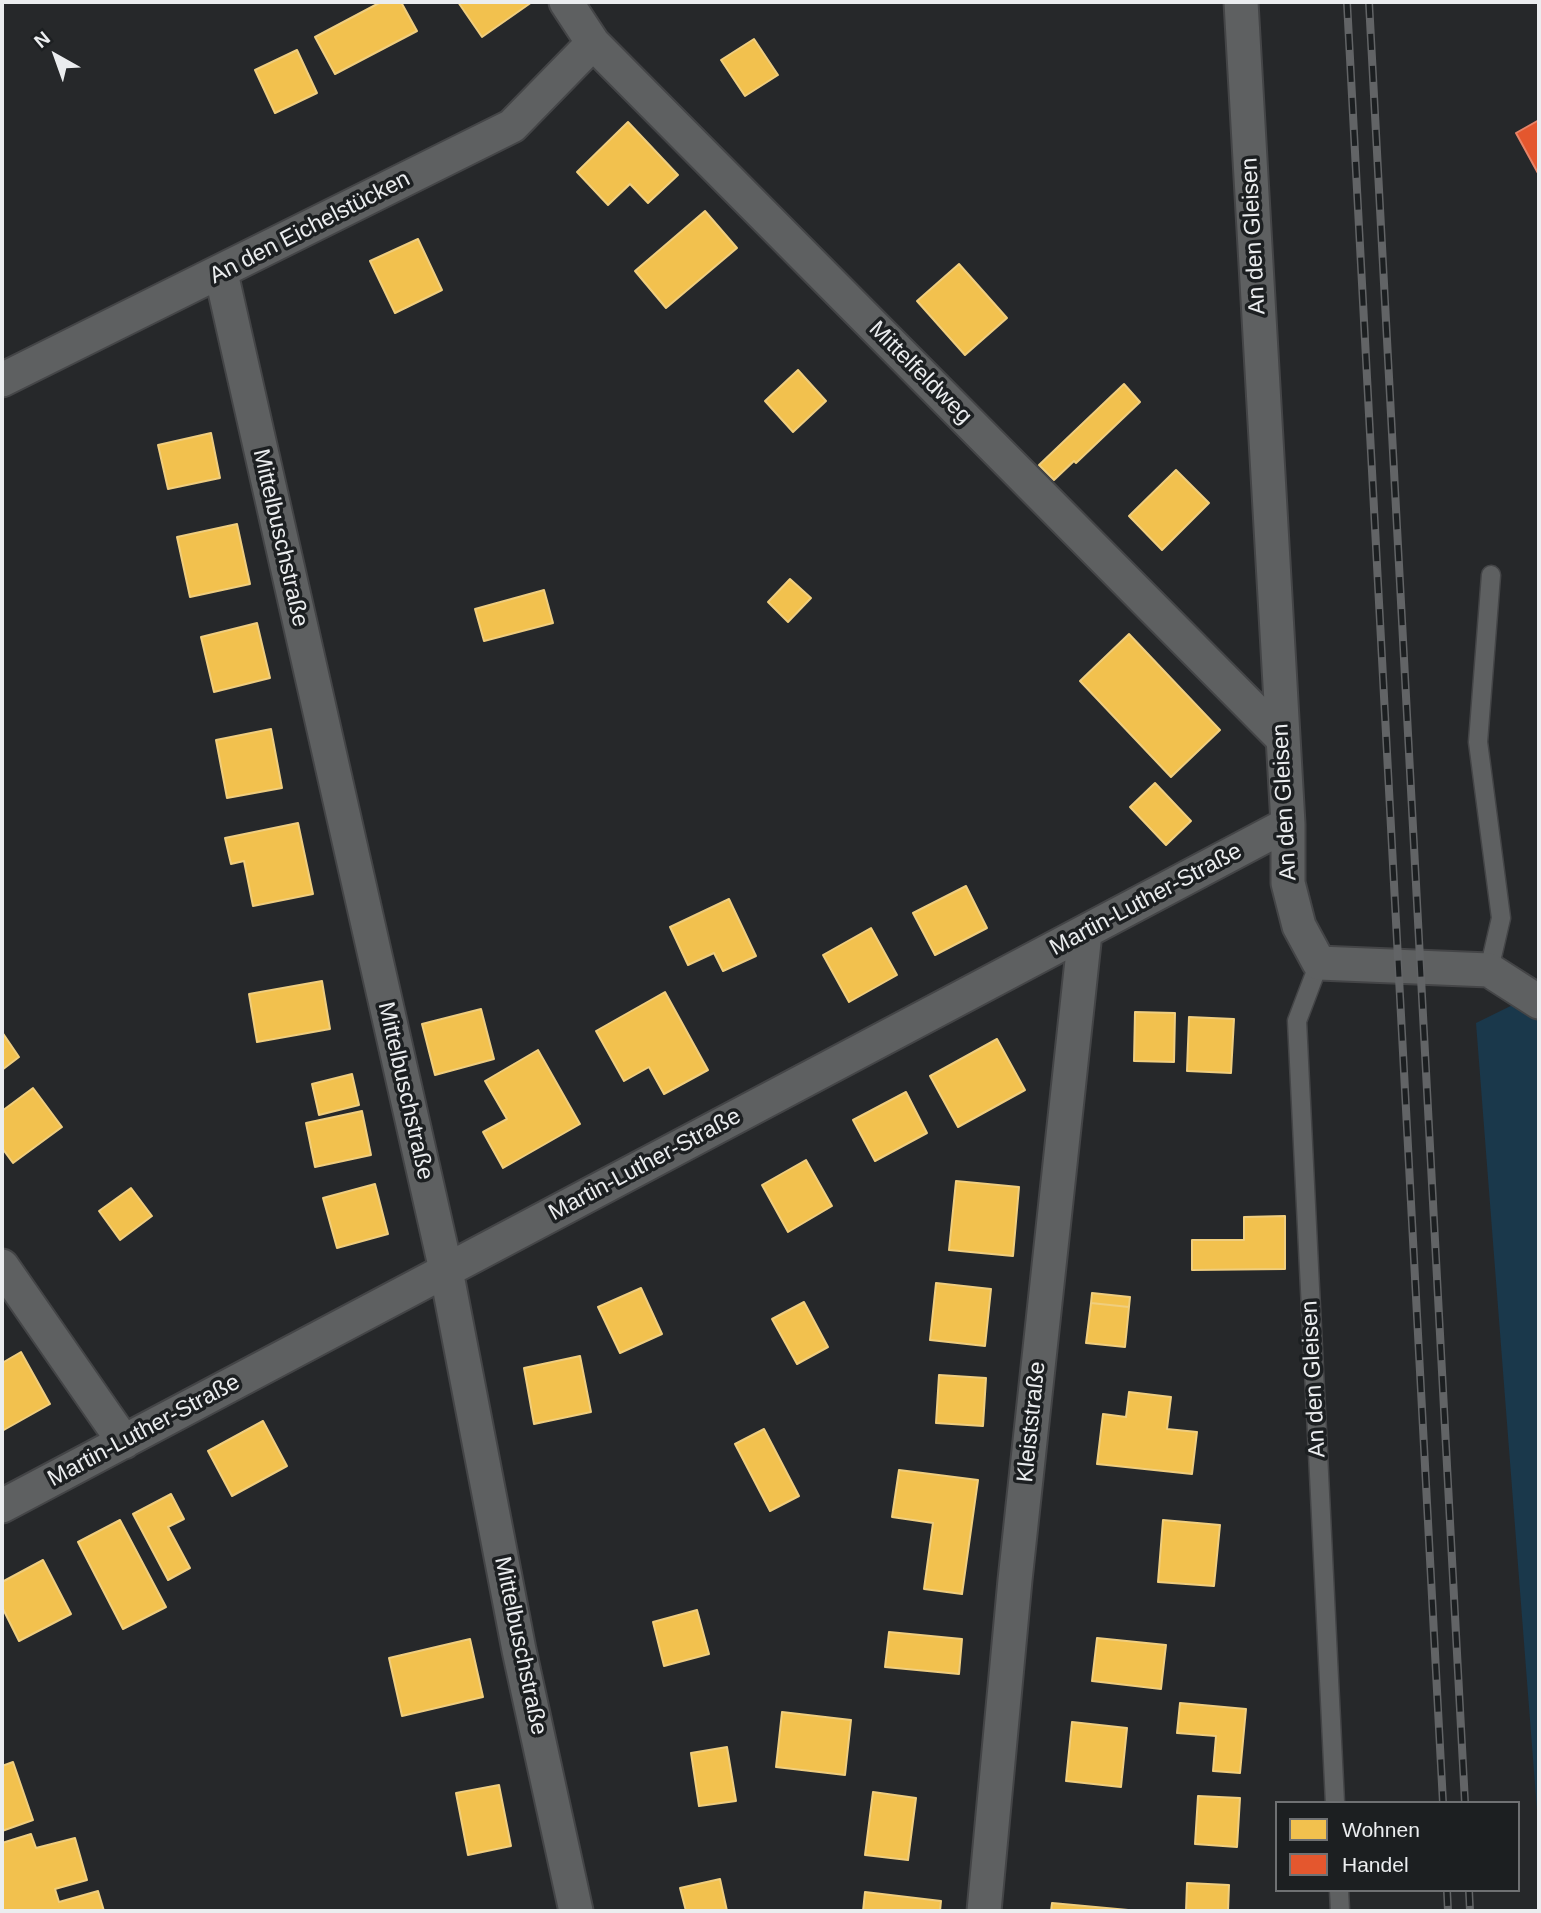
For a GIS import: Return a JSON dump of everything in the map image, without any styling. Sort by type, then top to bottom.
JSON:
[{"type":"street","name":"Mittelfeldweg","points":[[566,2],[593,43],[1282,738]]},
{"type":"street","name":"An den Gleisen","points":[[1241,2],[1288,824],[1288,883],[1299,926],[1319,963]]},
{"type":"street","name":"An den Eichelstücken","points":[[2,380],[512,127],[593,43]]},
{"type":"street","name":"Mittelbuschstraße","points":[[221,273],[446,1270],[519,1650],[576,1911]]},
{"type":"street","name":"Martin-Luther-Straße","points":[[2,1506],[1288,824]]},
{"type":"street","name":"Kleiststraße","points":[[984,1911],[1015,1580],[1085,933]]},
{"type":"street","points":[[1319,963],[1489,971],[1539,1002]]},
{"type":"street","points":[[2,1266],[124,1442]]},
{"type":"lane","points":[[1489,971],[1501,918],[1478,742],[1491,575]]},
{"type":"lane","name":"An den Gleisen","points":[[1319,963],[1297,1021],[1335,1801]]},
{"type":"lane","points":[[1339,1892],[1340,1911]]},
{"type":"shaded area","points":[[1539,992],[1539,1836],[1476,1023]]},
{"type":"building: Wohnen","points":[[381,2],[401,2],[417,31],[335,74],[315,37]]},
{"type":"building: Wohnen","points":[[458,2],[532,2],[482,37]]},
{"type":"building: Wohnen","points":[[754,39],[778,75],[745,96],[721,60]]},
{"type":"building: Wohnen","points":[[297,50],[317,93],[275,113],[255,70]]},
{"type":"building: Wohnen","points":[[628,122],[678,175],[648,203],[630,184],[608,205],[577,172]]},
{"type":"building: Wohnen","points":[[705,211],[737,248],[666,308],[635,271]]},
{"type":"building: Wohnen","points":[[418,239],[442,290],[395,313],[370,261]]},
{"type":"building: Wohnen","points":[[959,264],[1007,318],[965,355],[917,301]]},
{"type":"building: Wohnen","points":[[798,370],[826,401],[793,432],[765,401]]},
{"type":"building: Wohnen","points":[[1124,384],[1140,402],[1076,463],[1074,461],[1054,480],[1039,465]]},
{"type":"building: Wohnen","points":[[211,433],[220,478],[168,489],[158,445]]},
{"type":"building: Wohnen","points":[[1176,470],[1209,503],[1162,550],[1129,516]]},
{"type":"building: Wohnen","points":[[237,524],[250,584],[190,597],[177,537]]},
{"type":"building: Wohnen","points":[[790,579],[811,598],[788,622],[768,602]]},
{"type":"building: Wohnen","points":[[544,590],[553,623],[484,641],[475,609]]},
{"type":"building: Wohnen","points":[[257,623],[270,678],[214,692],[201,637]]},
{"type":"building: Wohnen","points":[[1129,634],[1220,730],[1171,777],[1080,681]]},
{"type":"building: Wohnen","points":[[271,729],[282,788],[227,798],[216,740]]},
{"type":"building: Wohnen","points":[[1155,783],[1191,821],[1166,845],[1130,807]]},
{"type":"building: Wohnen","points":[[298,823],[313,894],[253,906],[244,861],[231,864],[225,838]]},
{"type":"building: Wohnen","points":[[966,886],[987,928],[935,955],[913,913]]},
{"type":"building: Wohnen","points":[[729,899],[756,956],[723,971],[714,953],[688,965],[670,927]]},
{"type":"building: Wohnen","points":[[871,928],[897,975],[849,1002],[823,955]]},
{"type":"building: Wohnen","points":[[322,981],[330,1029],[257,1042],[249,994]]},
{"type":"building: Wohnen","points":[[665,992],[708,1070],[664,1094],[649,1067],[624,1081],[596,1031]]},
{"type":"building: Wohnen","points":[[481,1009],[494,1059],[435,1075],[422,1024]]},
{"type":"building: Wohnen","points":[[1135,1012],[1175,1013],[1174,1062],[1134,1061]]},
{"type":"building: Wohnen","points":[[1189,1017],[1234,1019],[1231,1073],[1187,1071]]},
{"type":"building: Wohnen","points":[[2,1032],[19,1057],[2,1070]]},
{"type":"building: Wohnen","points":[[997,1039],[1025,1090],[958,1127],[930,1076]]},
{"type":"building: Wohnen","points":[[538,1050],[580,1124],[503,1168],[483,1132],[507,1119],[485,1081]]},
{"type":"building: Wohnen","points":[[352,1074],[359,1105],[319,1115],[312,1084]]},
{"type":"building: Wohnen","points":[[33,1088],[62,1127],[13,1163],[2,1148],[2,1111]]},
{"type":"building: Wohnen","points":[[906,1092],[927,1133],[875,1161],[853,1120]]},
{"type":"building: Wohnen","points":[[362,1111],[371,1155],[315,1167],[306,1123]]},
{"type":"building: Wohnen","points":[[806,1160],[832,1206],[788,1232],[762,1185]]},
{"type":"building: Wohnen","points":[[956,1181],[1019,1187],[1013,1256],[949,1250]]},
{"type":"building: Wohnen","points":[[375,1184],[388,1234],[337,1248],[323,1198]]},
{"type":"building: Wohnen","points":[[131,1188],[152,1216],[120,1240],[99,1211]]},
{"type":"building: Wohnen","points":[[1285,1216],[1285,1269],[1192,1270],[1192,1240],[1244,1240],[1244,1217]]},
{"type":"building: Wohnen","points":[[936,1283],[991,1289],[985,1346],[930,1340]]},
{"type":"building: Wohnen","points":[[641,1288],[662,1334],[620,1353],[598,1307]]},
{"type":"building: Wohnen","points":[[1092,1293],[1130,1297],[1129,1307],[1091,1303]]},
{"type":"building: Wohnen","points":[[804,1302],[828,1347],[797,1364],[772,1319]]},
{"type":"building: Wohnen","points":[[1091,1303],[1129,1307],[1125,1347],[1086,1343]]},
{"type":"building: Wohnen","points":[[21,1352],[50,1404],[2,1431],[2,1363]]},
{"type":"building: Wohnen","points":[[580,1356],[591,1412],[534,1424],[524,1368]]},
{"type":"building: Wohnen","points":[[939,1375],[986,1378],[983,1426],[936,1423]]},
{"type":"building: Wohnen","points":[[1129,1392],[1171,1397],[1167,1429],[1197,1432],[1192,1474],[1097,1464],[1103,1414],[1126,1417]]},
{"type":"building: Wohnen","points":[[263,1421],[287,1466],[232,1496],[208,1451]]},
{"type":"building: Wohnen","points":[[764,1429],[799,1496],[770,1511],[735,1444]]},
{"type":"building: Wohnen","points":[[899,1470],[978,1480],[962,1594],[924,1589],[933,1523],[892,1517]]},
{"type":"building: Wohnen","points":[[171,1494],[184,1519],[168,1527],[190,1568],[168,1580],[133,1514]]},
{"type":"building: Wohnen","points":[[120,1520],[166,1607],[123,1629],[78,1542]]},
{"type":"building: Wohnen","points":[[1163,1520],[1220,1525],[1214,1586],[1158,1582]]},
{"type":"building: Wohnen","points":[[43,1560],[71,1614],[19,1641],[2,1607],[2,1582]]},
{"type":"building: Wohnen","points":[[697,1610],[709,1654],[664,1666],[653,1622]]},
{"type":"building: Wohnen","points":[[889,1632],[962,1639],[959,1674],[885,1667]]},
{"type":"building: Wohnen","points":[[1097,1638],[1166,1645],[1161,1689],[1092,1681]]},
{"type":"building: Wohnen","points":[[470,1639],[483,1697],[402,1716],[389,1658]]},
{"type":"building: Wohnen","points":[[1180,1703],[1246,1709],[1240,1773],[1213,1771],[1216,1736],[1177,1733]]},
{"type":"building: Wohnen","points":[[782,1712],[851,1720],[845,1775],[776,1767]]},
{"type":"building: Wohnen","points":[[1072,1722],[1127,1728],[1121,1787],[1066,1781]]},
{"type":"building: Wohnen","points":[[727,1747],[736,1801],[699,1806],[691,1753]]},
{"type":"building: Wohnen","points":[[13,1762],[33,1820],[2,1831],[2,1766]]},
{"type":"building: Wohnen","points":[[499,1785],[511,1846],[468,1855],[456,1793]]},
{"type":"building: Wohnen","points":[[873,1792],[916,1798],[908,1860],[865,1855]]},
{"type":"building: Wohnen","points":[[1198,1796],[1240,1798],[1237,1847],[1195,1844]]},
{"type":"building: Wohnen","points":[[31,1834],[36,1848],[75,1838],[87,1880],[55,1889],[59,1902],[98,1891],[104,1911],[2,1911],[2,1843]]},
{"type":"building: Wohnen","points":[[720,1879],[727,1911],[686,1911],[680,1888]]},
{"type":"building: Wohnen","points":[[1187,1883],[1229,1885],[1228,1911],[1186,1911]]},
{"type":"building: Wohnen","points":[[865,1892],[941,1901],[940,1911],[863,1911]]},
{"type":"building: Wohnen","points":[[1052,1903],[1139,1911],[1051,1911]]},
{"type":"building: Handel","points":[[1539,120],[1539,175],[1516,133]]},
{"type":"railway","points":[[1347,2],[1443,1801]]},
{"type":"railway","points":[[1369,2],[1465,1801]]},
{"type":"railway","points":[[1447,1892],[1448,1911]]},
{"type":"railway","points":[[1469,1892],[1470,1911]]}]
